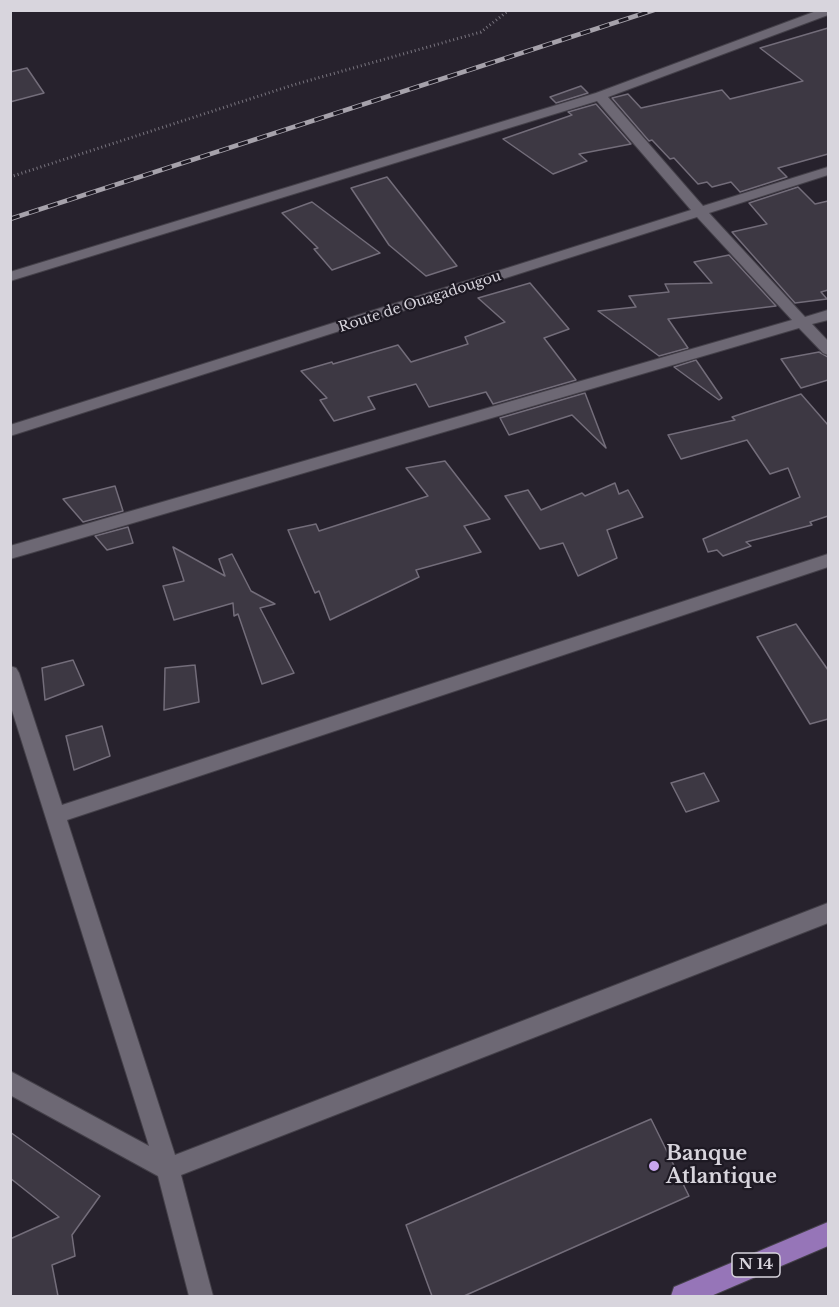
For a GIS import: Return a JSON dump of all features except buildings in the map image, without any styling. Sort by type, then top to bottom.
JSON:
[{"type":"main road","name":"N 14","points":[[683,1296],[828,1234]]},
{"type":"street","points":[[10,277],[600,96],[828,11]]},
{"type":"street","points":[[600,96],[701,213],[828,351]]},
{"type":"street","name":"Route de Ouagadougou","points":[[10,431],[828,171]]},
{"type":"street","points":[[10,553],[828,315]]},
{"type":"street","points":[[54,816],[828,561]]},
{"type":"street","points":[[10,673],[168,1169],[201,1296]]},
{"type":"street","points":[[168,1169],[828,913]]},
{"type":"street","points":[[10,1082],[168,1169]]},
{"type":"path","points":[[10,177],[293,85],[481,32],[509,10]]},
{"type":"railway","points":[[10,219],[654,10]]},
{"type":"place","name":"Banque Atlantique","points":[[654,1166]]}]
